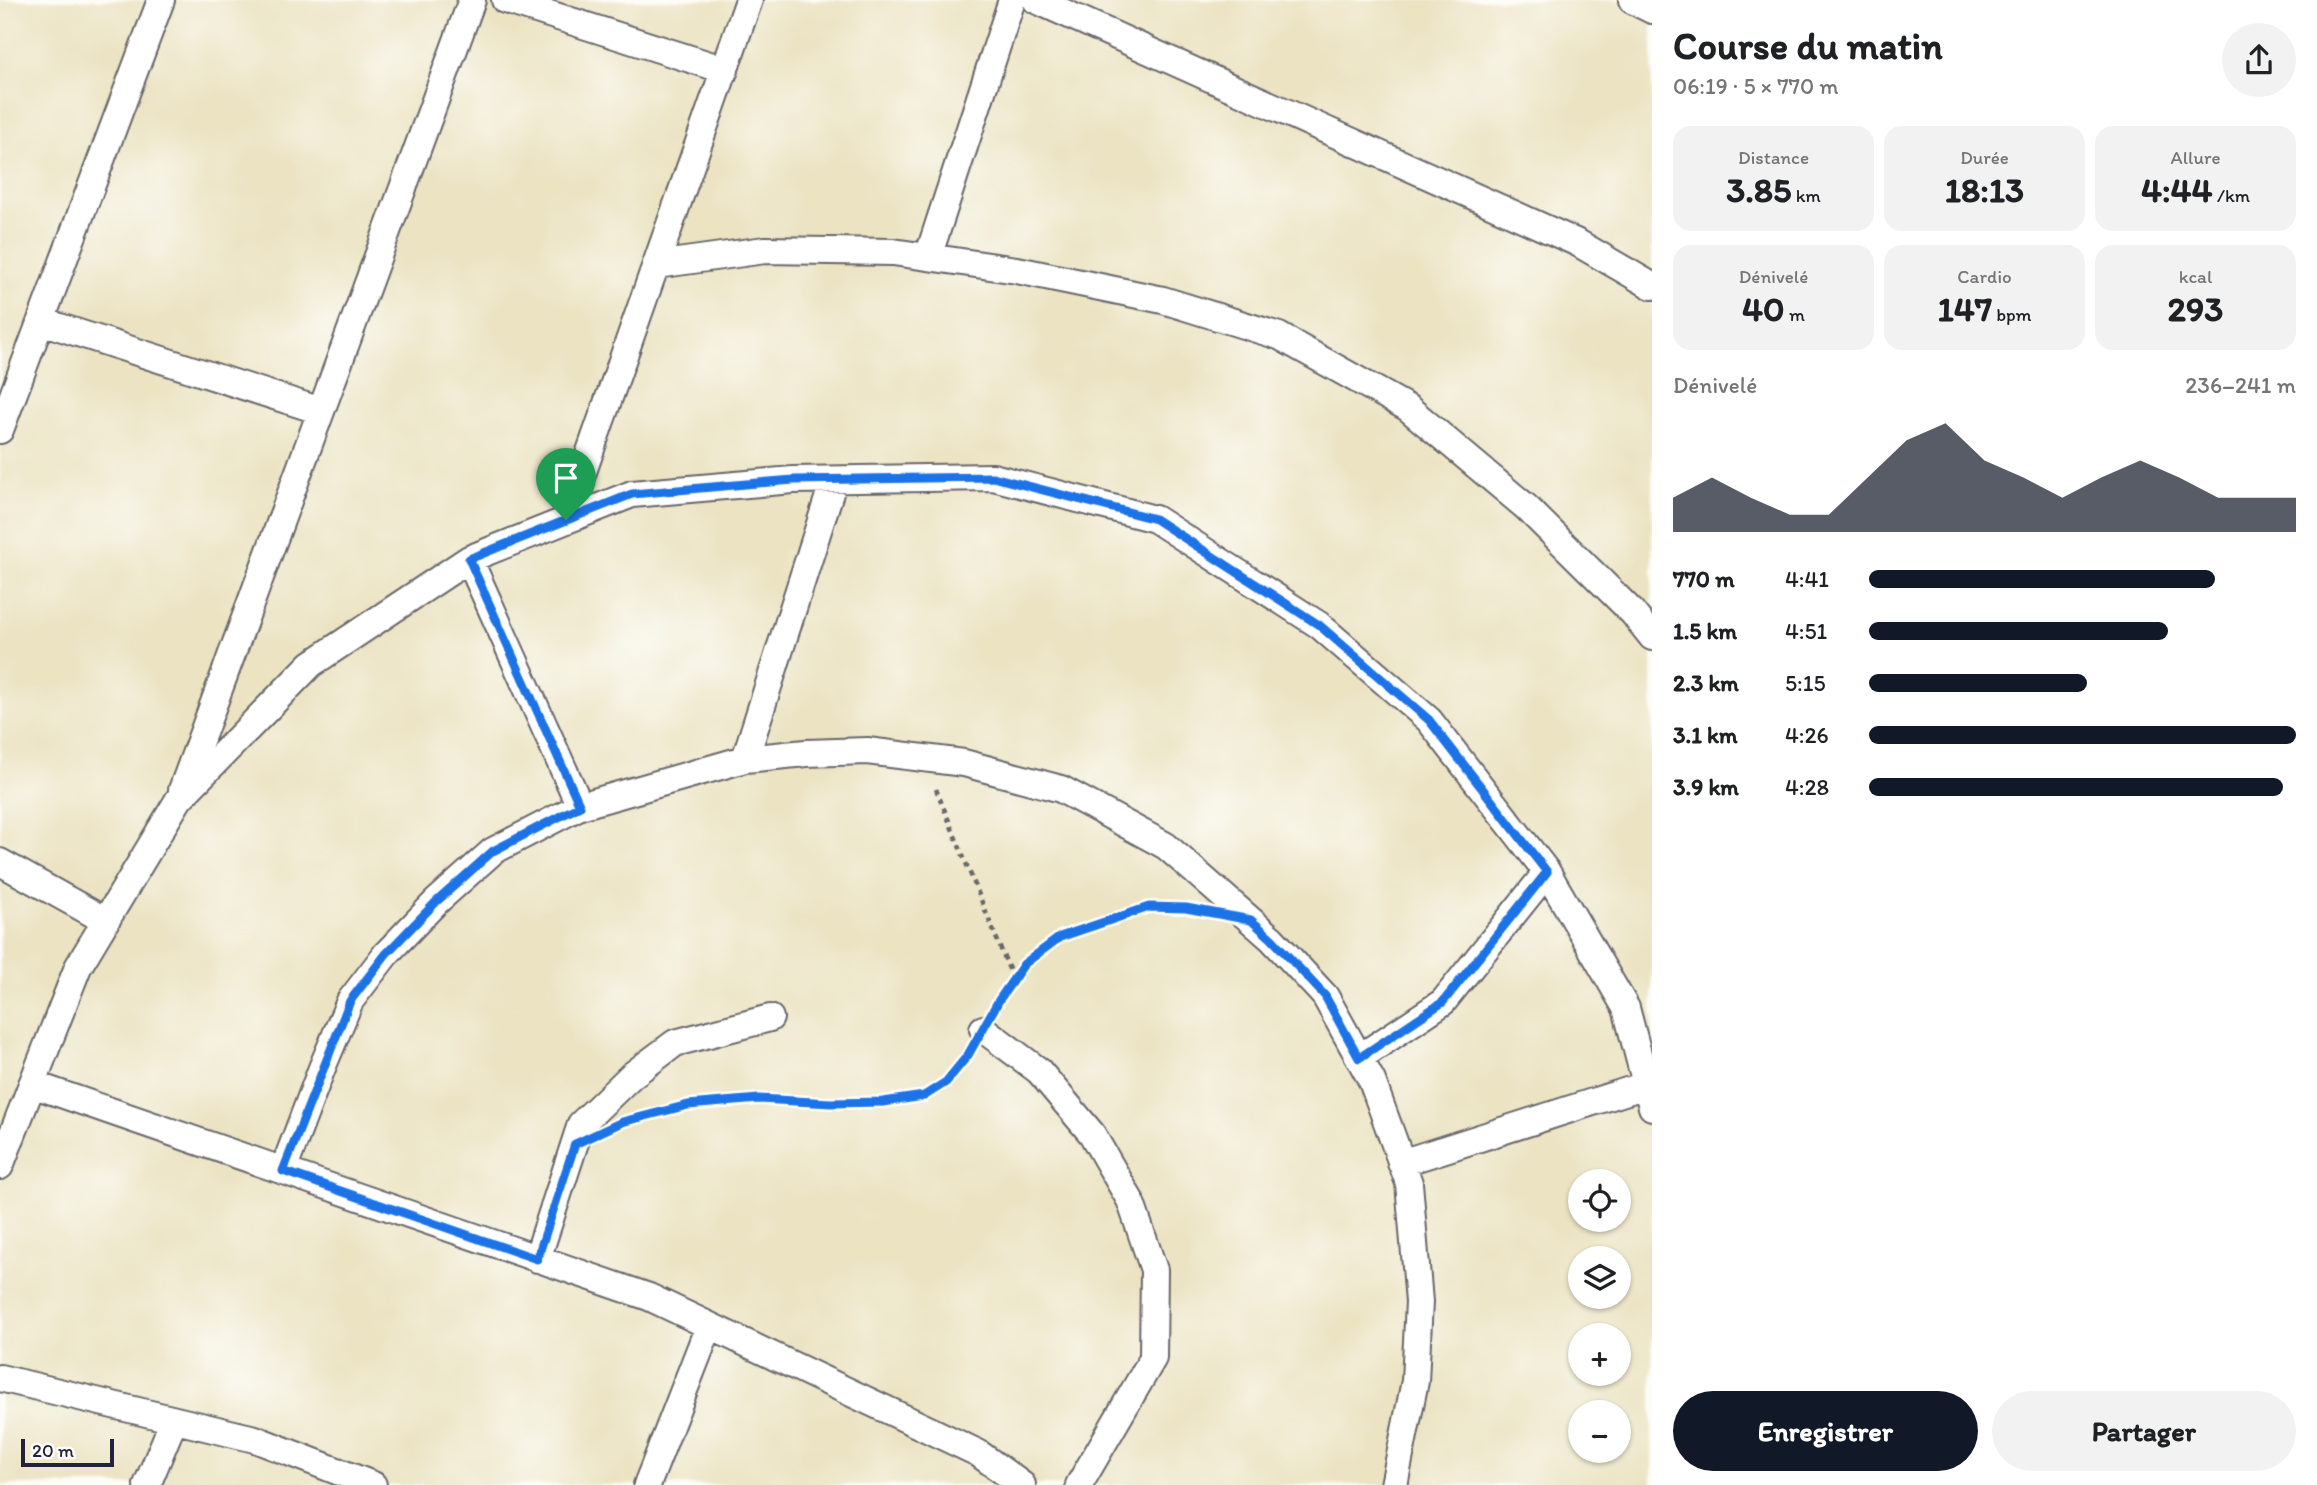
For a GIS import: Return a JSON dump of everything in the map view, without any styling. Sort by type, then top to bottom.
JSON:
[{"type":"street","points":[[0,430],[161,0]]},
{"type":"street","points":[[0,1166],[78,967],[179,799],[472,0]]},
{"type":"street","points":[[505,0],[725,70]]},
{"type":"street","points":[[566,520],[749,0]]},
{"type":"street","points":[[928,257],[1012,0]]},
{"type":"street","points":[[1036,0],[1578,243],[1652,286]]},
{"type":"street","points":[[1632,0],[1652,10]]},
{"type":"street","points":[[656,265],[765,250],[893,253],[1017,270],[1163,300],[1279,336],[1408,408],[1526,507],[1632,612],[1652,637]]},
{"type":"street","points":[[41,321],[321,411]]},
{"type":"street","points":[[179,799],[311,664],[469,559],[632,494],[793,480],[993,477],[1155,519],[1319,625],[1429,720],[1547,872],[1626,1008],[1649,1096],[1401,1163]]},
{"type":"street","points":[[745,758],[834,480]]},
{"type":"street","points":[[469,559],[580,806]]},
{"type":"street","points":[[283,1171],[350,1001],[386,954],[436,902],[493,851],[580,806],[745,758],[806,753],[867,751],[964,763],[1061,789],[1166,846],[1272,939],[1325,996],[1372,1081],[1409,1183],[1419,1302],[1415,1381],[1394,1485]]},
{"type":"street","points":[[0,862],[106,921]]},
{"type":"street","points":[[1359,1058],[1443,1002],[1547,872]]},
{"type":"street","points":[[537,1259],[581,1124],[631,1076],[675,1044],[770,1018]]},
{"type":"street","points":[[983,1029],[1039,1071],[1092,1133],[1130,1200],[1154,1270],[1153,1358],[1079,1485]]},
{"type":"street","points":[[32,1084],[649,1297],[978,1453],[1022,1485]]},
{"type":"street","points":[[647,1485],[709,1326]]},
{"type":"street","points":[[0,1378],[255,1439],[373,1485]]},
{"type":"street","points":[[147,1485],[174,1420]]},
{"type":"path","points":[[924,758],[1014,979]]},
{"type":"path","points":[[622,1122],[688,1105],[759,1099],[870,1103],[924,1096],[946,1082],[968,1055],[1024,964],[1060,937],[1149,907],[1199,910]]},
{"type":"route","points":[[993,477],[1155,519],[1319,625],[1429,720],[1547,872],[1443,1002],[1359,1058],[1325,996],[1251,920],[1186,908],[1149,907],[1060,937],[1024,964],[999,1000],[968,1055],[946,1082],[924,1096],[883,1102],[831,1103],[759,1099],[688,1105],[622,1122],[575,1144],[537,1259],[283,1171],[350,1001],[386,954],[436,902],[493,851],[580,806],[469,559],[566,520],[632,494],[793,480],[993,477]]}]
